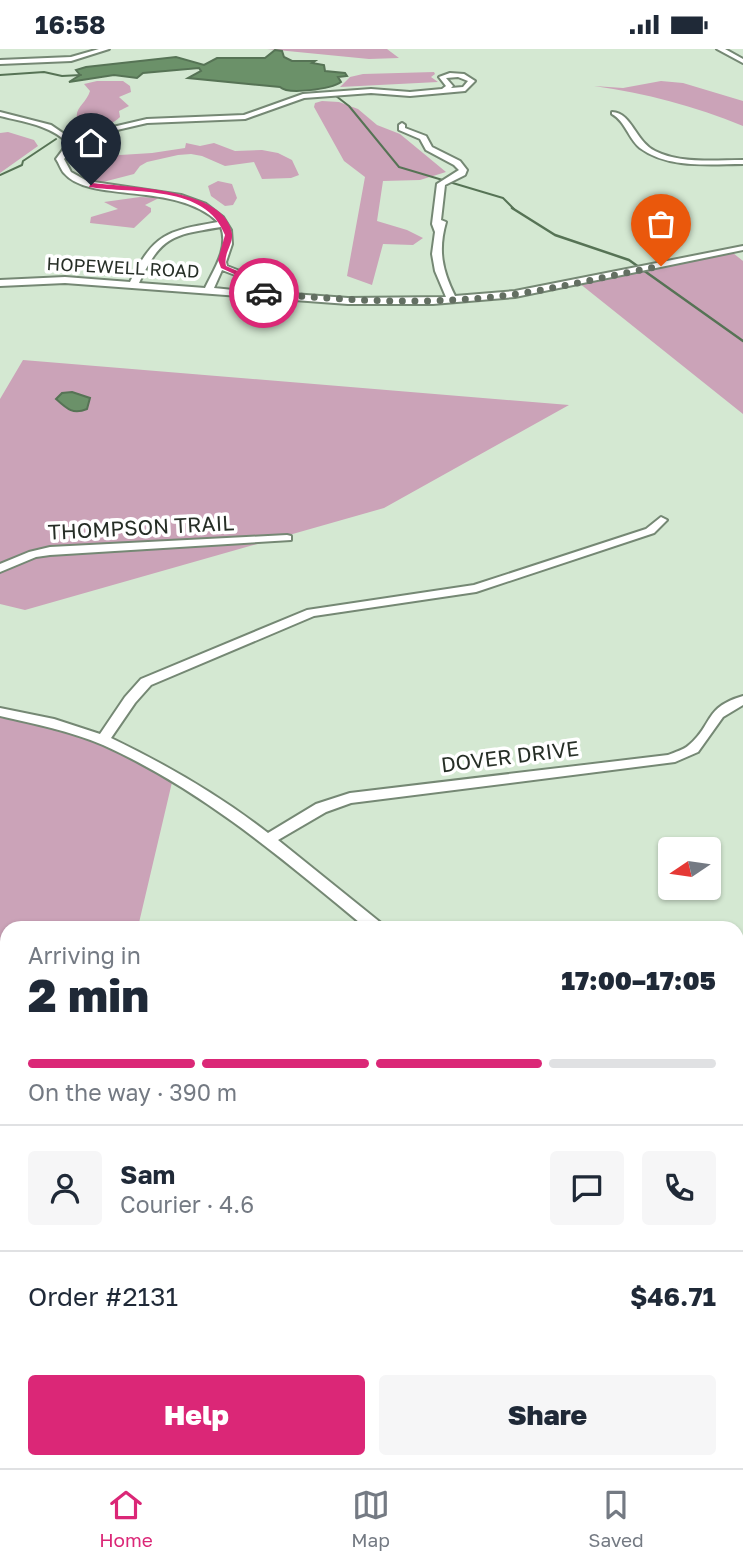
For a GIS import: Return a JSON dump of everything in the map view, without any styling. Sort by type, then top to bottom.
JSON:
[{"type":"street","points":[[0,60],[12,62],[71,59],[106,49]]},
{"type":"street","points":[[723,50],[743,49]]},
{"type":"street","points":[[723,50],[743,61]]},
{"type":"street","points":[[209,289],[229,235],[214,211],[199,202],[177,195],[91,185],[71,178],[62,169],[60,159],[72,143],[102,131],[147,121],[245,117],[303,96],[371,91],[410,94],[445,90]]},
{"type":"street","points":[[614,113],[624,117],[638,142],[649,150],[687,160],[743,162]]},
{"type":"street","points":[[0,114],[50,128],[66,135],[72,143]]},
{"type":"street","points":[[402,125],[401,128],[423,138],[429,149],[462,167],[462,173],[441,184],[439,213],[442,220],[437,269],[452,300]]},
{"type":"street","points":[[50,128],[69,128]]},
{"type":"street","points":[[83,129],[102,131]]},
{"type":"street","points":[[706,151],[712,161]]},
{"type":"street","points":[[134,284],[148,258],[168,234],[224,224]]},
{"type":"street","name":"HOPEWELL ROAD","points":[[0,283],[65,279],[209,289],[247,287],[374,302],[452,300],[503,296],[743,248]]},
{"type":"street","points":[[221,260],[223,267],[231,270],[234,278],[247,287]]},
{"type":"street","points":[[103,740],[130,700],[146,682],[291,620],[326,610],[489,585],[650,531],[661,520]]},
{"type":"street","name":"THOMPSON TRAIL","points":[[0,568],[33,554],[50,551],[287,538]]},
{"type":"street","name":"DOVER DRIVE","points":[[267,840],[321,808],[350,799],[670,759],[694,750],[712,719],[724,707],[743,700]]},
{"type":"street","points":[[0,712],[41,718],[103,740],[169,773],[221,806],[267,840],[368,921]]},
{"type":"shaded area","points":[[267,49],[387,49],[399,58],[369,59]]},
{"type":"shaded area","points":[[275,50],[282,51],[284,57],[292,61],[315,61],[312,63],[324,65],[325,71],[345,73],[347,76],[338,77],[341,82],[336,85],[300,91],[188,78],[201,71],[199,68],[143,73],[137,78],[114,75],[69,82],[80,75],[76,70],[86,67],[176,57],[204,65],[217,58],[265,58]]},
{"type":"shaded area","points":[[434,72],[431,77],[438,82],[340,87],[350,77],[363,74]]},
{"type":"shaded area","points":[[123,81],[130,86],[131,92],[119,97],[129,106],[119,111],[120,117],[106,125],[80,125],[77,120],[78,111],[90,91],[84,84]]},
{"type":"shaded area","points":[[661,81],[683,83],[743,101],[743,126],[670,101],[594,86],[623,88]]},
{"type":"shaded area","points":[[339,102],[358,109],[377,125],[400,134],[446,172],[420,180],[383,181],[377,221],[423,238],[413,245],[383,244],[372,285],[347,276],[365,177],[344,161],[314,107],[315,103]]},
{"type":"shaded area","points":[[8,132],[34,140],[38,146],[0,173],[0,133]]},
{"type":"shaded area","points":[[186,143],[200,146],[214,143],[235,151],[262,150],[278,153],[292,160],[299,175],[291,178],[262,179],[254,162],[225,166],[191,154],[147,162],[134,174],[103,182],[88,178],[77,167],[88,157],[152,153],[185,148]]},
{"type":"shaded area","points":[[218,181],[232,184],[237,198],[233,205],[225,206],[211,196],[208,186]]},
{"type":"shaded area","points":[[140,197],[159,198],[145,205],[151,208],[151,212],[134,228],[90,223],[91,217],[118,209],[104,202]]},
{"type":"shaded area","points":[[733,253],[743,261],[743,414],[579,283]]},
{"type":"shaded area","points":[[23,360],[569,405],[384,508],[25,610],[0,604],[0,399]]},
{"type":"shaded area","points":[[72,392],[90,398],[87,409],[70,410],[56,399],[62,393]]},
{"type":"shaded area","points":[[0,709],[80,731],[173,778],[139,921],[0,921]]},
{"type":"waterway","points":[[0,75],[44,72],[62,76],[81,75]]},
{"type":"waterway","points":[[336,96],[349,106],[399,167],[503,198],[514,209]]},
{"type":"waterway","points":[[0,175],[22,165],[23,161],[56,139]]},
{"type":"waterway","points":[[512,208],[555,235],[629,260],[743,341]]},
{"type":"way so far","points":[[264,293],[374,302],[433,302],[503,296],[661,266]]},
{"type":"route","points":[[91,185],[177,195],[199,202],[214,211],[229,235],[221,260],[223,267],[247,277],[247,292],[264,293]]}]
